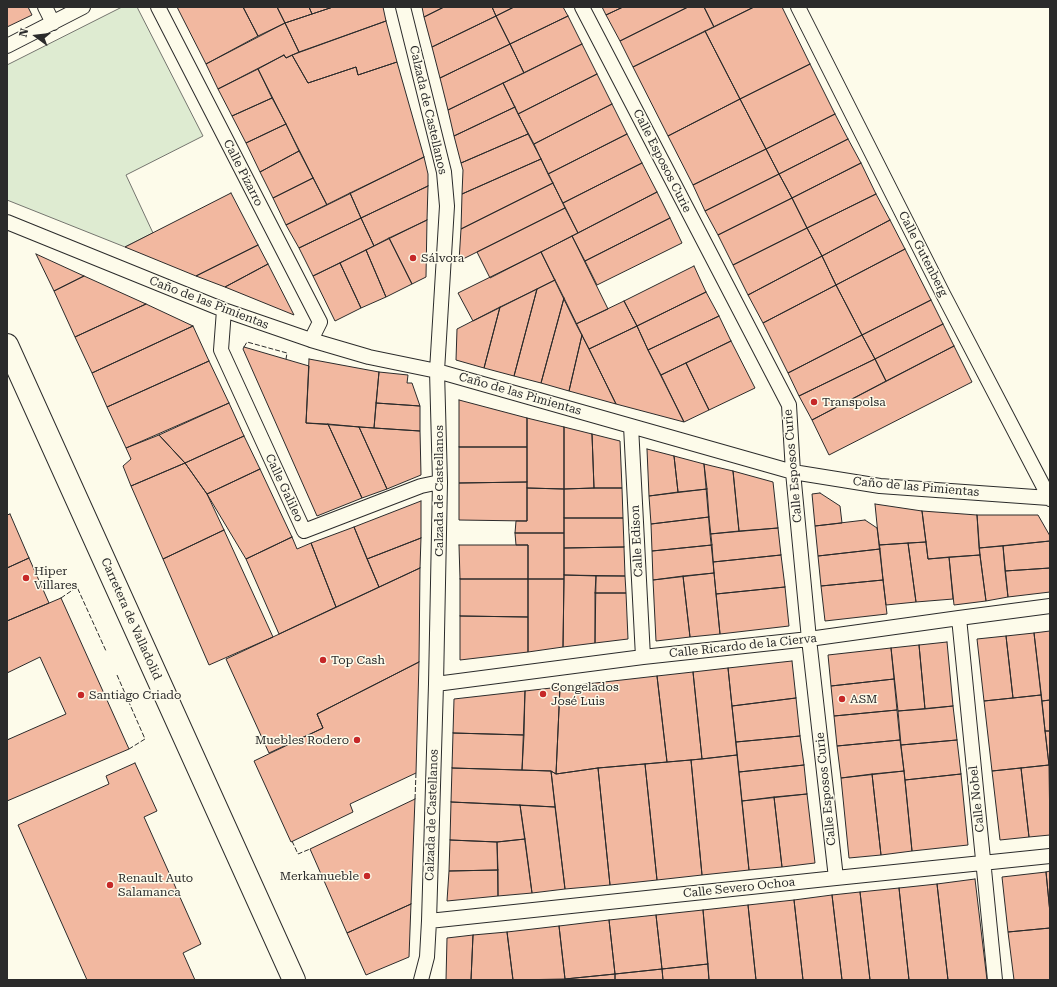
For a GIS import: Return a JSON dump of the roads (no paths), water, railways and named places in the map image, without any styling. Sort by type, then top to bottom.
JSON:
[{"type":"highway","name":"Carretera de Valladolid","points":[[7,345],[294,980]]},
{"type":"street","points":[[45,7],[53,22]]},
{"type":"street","points":[[7,46],[83,7]]},
{"type":"street","name":"Calle Pizarro","points":[[158,7],[320,322],[312,340]]},
{"type":"street","name":"Calzada de Castellanos","points":[[404,7],[444,172],[447,206],[437,371],[440,482],[429,921],[427,957],[421,980]]},
{"type":"street","name":"Calle Esposos Curie","points":[[582,7],[789,405],[793,472],[809,639],[836,878]]},
{"type":"street","name":"Calle Gutenberg","points":[[798,7],[943,294],[1050,499]]},
{"type":"street","name":"Caño de las Pimientas","points":[[7,222],[224,310],[312,340],[369,356],[437,371],[793,472],[880,486],[1050,499]]},
{"type":"street","name":"Calle Galileo","points":[[224,310],[221,350],[304,531],[421,486],[440,482]]},
{"type":"street","name":"Calle Edison","points":[[631,426],[643,657]]},
{"type":"street","name":"Calle Ricardo de la Cierva","points":[[436,684],[643,657],[809,639],[1050,606]]},
{"type":"street","name":"Calle Nobel","points":[[959,618],[995,980]]},
{"type":"street","name":"Calle Severo Ochoa","points":[[429,921],[1050,856]]},
{"type":"place","name":"Sálvora","points":[[413,258]]},
{"type":"place","name":"Transpolsa","points":[[814,402]]},
{"type":"place","name":"Hiper Villares","points":[[26,578]]},
{"type":"place","name":"Top Cash","points":[[323,660]]},
{"type":"place","name":"Congelados José Luis","points":[[543,694]]},
{"type":"place","name":"Santiago Criado","points":[[81,695]]},
{"type":"place","name":"ASM","points":[[842,699]]},
{"type":"place","name":"Muebles Rodero","points":[[357,740]]},
{"type":"place","name":"Merkamueble","points":[[367,876]]},
{"type":"place","name":"Renault Auto Salamanca","points":[[110,885]]}]
